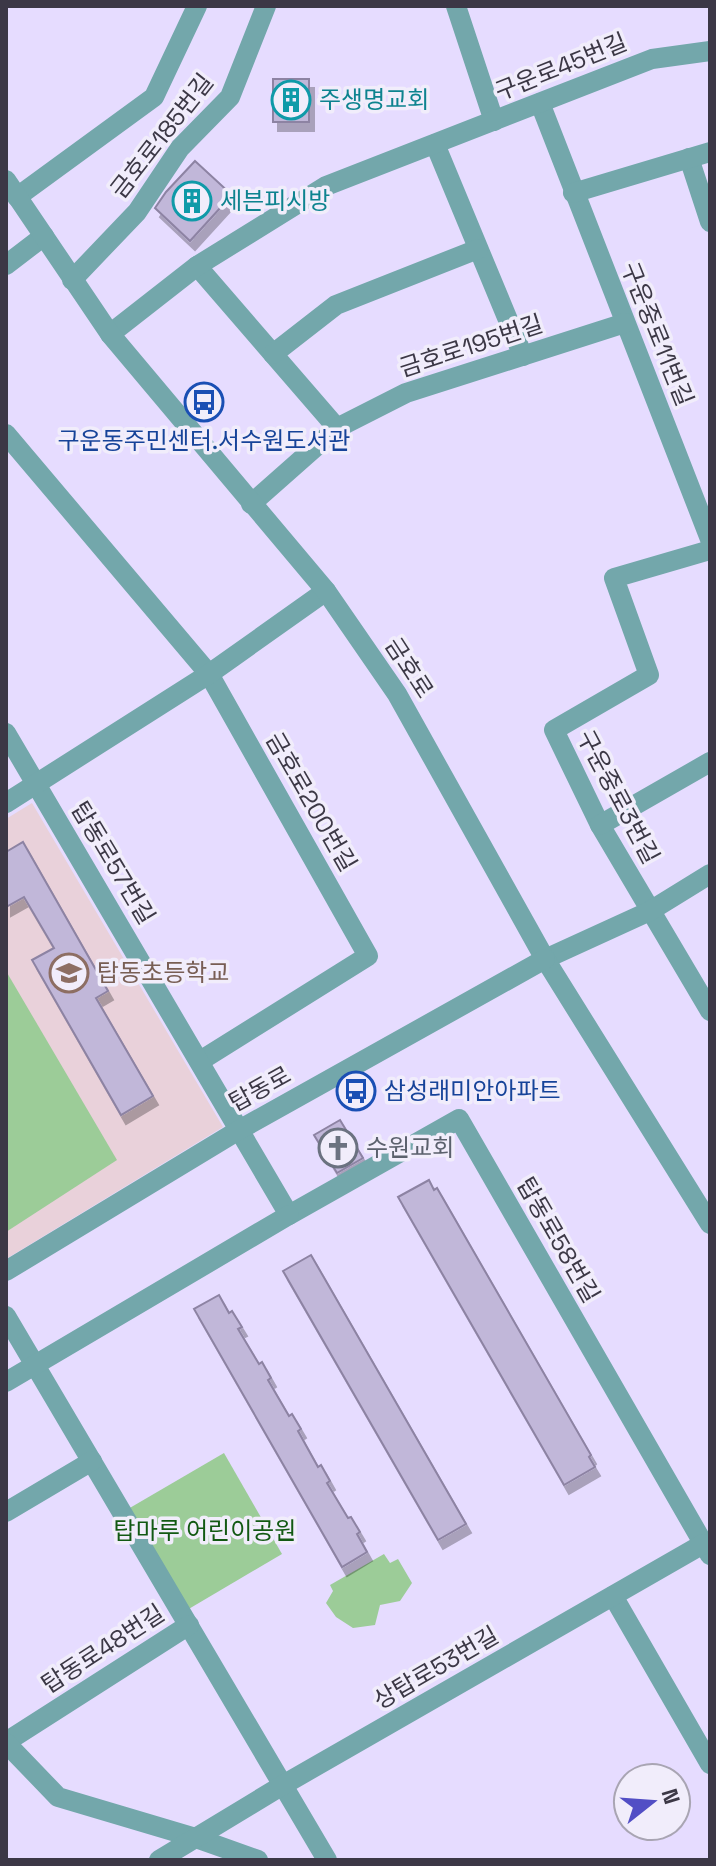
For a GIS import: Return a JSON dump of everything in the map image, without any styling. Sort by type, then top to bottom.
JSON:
[{"type":"street","points":[[12,189],[154,97],[197,6]]},
{"type":"street","name":"금호로185번길","points":[[72,280],[137,212],[180,148],[230,97],[266,6]]},
{"type":"street","points":[[456,6],[494,121]]},
{"type":"street","name":"구운로45번길","points":[[110,334],[197,266],[326,186],[652,59],[710,51]]},
{"type":"street","name":"구운중로11번길","points":[[540,103],[710,539]]},
{"type":"street","points":[[435,144],[523,356]]},
{"type":"street","points":[[573,193],[710,152]]},
{"type":"street","points":[[689,158],[710,222]]},
{"type":"street","name":"금호로","points":[[12,189],[110,334],[326,591],[397,694],[545,959],[710,1224]]},
{"type":"street","points":[[6,265],[44,236]]},
{"type":"street","points":[[273,354],[336,305],[478,249]]},
{"type":"street","points":[[197,266],[337,428]]},
{"type":"street","name":"금호로195번길","points":[[251,504],[337,428],[406,393],[625,323]]},
{"type":"street","name":"금호로200번길","points":[[6,434],[209,674],[368,956],[200,1061]]},
{"type":"street","name":"구운중로3번길","points":[[710,550],[614,578],[649,675],[554,730],[600,825],[710,1011]]},
{"type":"street","points":[[6,803],[209,674],[326,591]]},
{"type":"street","name":"탑동로57번길","points":[[6,733],[239,1130]]},
{"type":"street","points":[[600,825],[710,762]]},
{"type":"street","name":"탑동로","points":[[6,1271],[239,1130],[545,959],[650,911],[710,874]]},
{"type":"street","name":"탑동로58번길","points":[[35,1364],[459,1119],[707,1550]]},
{"type":"street","points":[[239,1130],[289,1215]]},
{"type":"street","name":"탑동로48번길","points":[[6,1316],[327,1860]]},
{"type":"street","points":[[6,1382],[35,1364]]},
{"type":"street","points":[[6,1512],[92,1461]]},
{"type":"street","name":"상탑로53번길","points":[[159,1860],[283,1785],[613,1596],[707,1550]]},
{"type":"street","points":[[613,1596],[710,1764]]},
{"type":"street","name":"탑동로48번길","points":[[6,1743],[189,1625]]},
{"type":"street","points":[[6,1743],[58,1797],[258,1860]]},
{"type":"shaded area","name":"탑동초등학교","points":[[32,803],[223,1127],[6,1259],[6,819]]},
{"type":"green space","points":[[6,971],[117,1160],[6,1232]]},
{"type":"green space","name":"탑마루 어린이공원","points":[[224,1453],[282,1554],[187,1610],[128,1509]]},
{"type":"green space","points":[[384,1554],[390,1563],[398,1559],[412,1583],[400,1601],[380,1605],[375,1625],[353,1628],[336,1617],[326,1603],[333,1591],[330,1585]]},
{"type":"building","name":"주생명교회","points":[[273,79],[309,79],[309,122],[273,122]]},
{"type":"building","name":"세븐피시방","points":[[195,161],[232,195],[190,241],[155,208]]},
{"type":"building","points":[[23,842],[108,991],[96,998],[153,1096],[121,1115],[32,960],[54,948],[24,897],[6,907],[6,852]]},
{"type":"building","points":[[340,1120],[363,1158],[337,1173],[314,1135]]},
{"type":"building","points":[[429,1180],[434,1190],[437,1188],[591,1455],[589,1457],[595,1467],[564,1485],[398,1197]]},
{"type":"building","points":[[311,1255],[466,1524],[438,1540],[283,1271]]},
{"type":"building","points":[[219,1295],[242,1327],[238,1329],[259,1364],[262,1362],[271,1378],[268,1380],[289,1416],[292,1414],[301,1429],[298,1431],[318,1467],[321,1465],[330,1481],[327,1483],[360,1532],[357,1534],[367,1552],[342,1567],[194,1309]]},
{"type":"place","name":"주생명교회","points":[[291,100]]},
{"type":"place","name":"세븐피시방","points":[[192,201]]},
{"type":"place","name":"구운동주민센터.서수원도서관","points":[[204,402]]},
{"type":"place","name":"탑동초등학교","points":[[69,973]]},
{"type":"place","name":"삼성래미안아파트","points":[[356,1091]]},
{"type":"place","name":"수원교회","points":[[338,1148]]}]
